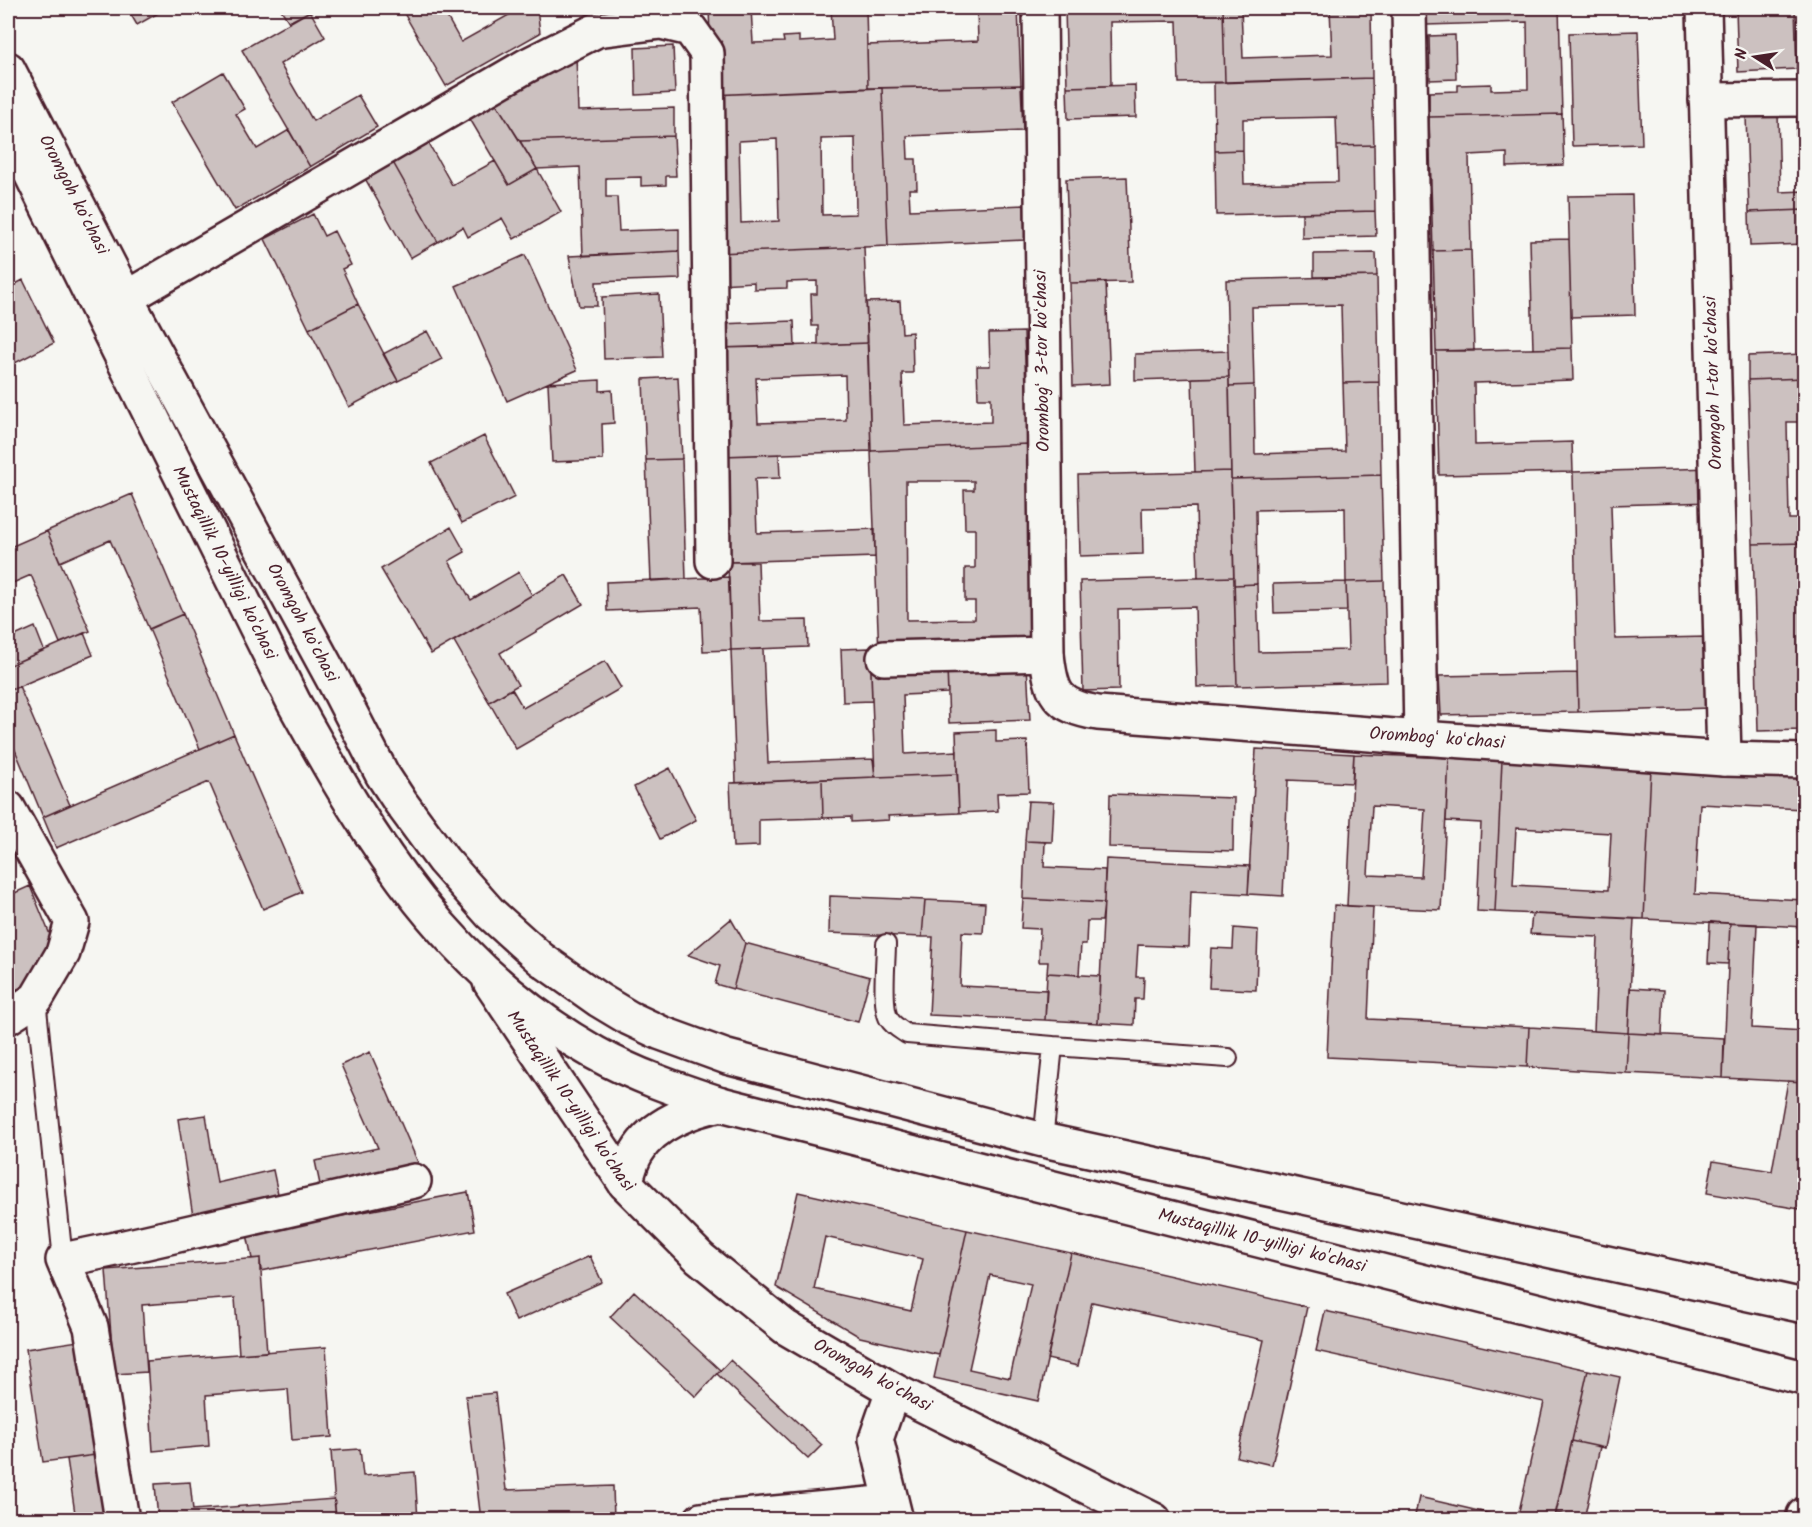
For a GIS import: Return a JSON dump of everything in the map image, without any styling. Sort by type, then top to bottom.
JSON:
[{"type":"street","name":"Orombogʻ 3-tor koʻchasi","points":[[1040,8],[1047,654],[1050,682],[1057,696],[1071,705]]},
{"type":"street","points":[[1408,8],[1420,738]]},
{"type":"street","name":"Oromgoh 1-tor koʻchasi","points":[[1704,8],[1724,759]]},
{"type":"street","points":[[126,298],[567,44],[597,30],[661,22],[690,29],[707,53],[713,561]]},
{"type":"street","name":"Oromgoh koʻchasi","points":[[8,69],[126,298],[382,774],[443,860],[491,914],[541,959],[599,1000],[629,1018],[662,1033],[727,1057],[1043,1140]]},
{"type":"street","points":[[1706,100],[1804,99]]},
{"type":"street","name":"Mustaqillik 10-yilligi ko'chasi","points":[[8,130],[16,162],[333,774],[401,878],[446,934],[482,970],[536,1015],[594,1052],[625,1068],[657,1082],[721,1104],[1804,1378]]},
{"type":"street","points":[[884,658],[1047,654]]},
{"type":"street","name":"Orombogʻ koʻchasi","points":[[1071,705],[1084,711],[1098,713],[1420,738],[1724,759],[1804,761]]},
{"type":"street","points":[[8,808],[72,922],[63,953],[36,999],[8,1017]]},
{"type":"street","name":"Mustaqillik 10-yilligi ko'chasi","points":[[482,970],[625,1183]]},
{"type":"street","name":"Mustaqillik 10-yilligi ko'chasi","points":[[625,1183],[638,1150],[654,1134],[675,1119],[697,1109],[721,1104]]},
{"type":"street","points":[[1043,1140],[1804,1305]]},
{"type":"street","points":[[122,1520],[91,1327],[63,1260],[414,1181]]},
{"type":"street","name":"Oromgoh koʻchasi","points":[[625,1183],[700,1258],[785,1327],[893,1390],[1154,1520]]},
{"type":"street","points":[[701,1520],[893,1511],[876,1439],[893,1390]]},
{"type":"street","points":[[1803,1520],[1804,1515]]},
{"type":"lane","points":[[886,944],[885,1006],[889,1019],[907,1034],[1228,1058]]},
{"type":"lane","points":[[36,999],[63,1260]]},
{"type":"lane","points":[[1043,1140],[1053,1046]]},
{"type":"building","points":[[127,8],[157,8],[160,12],[137,25]]},
{"type":"building","points":[[280,8],[308,8],[310,11],[289,22]]},
{"type":"building","points":[[401,8],[442,8],[461,42],[521,8],[537,8],[540,33],[446,86]]},
{"type":"building","points":[[709,8],[751,8],[753,43],[784,42],[783,37],[799,36],[799,42],[833,40],[831,8],[866,8],[868,88],[712,95]]},
{"type":"building","points":[[977,8],[1018,8],[1021,85],[868,88],[867,45],[978,41]]},
{"type":"building","points":[[1065,8],[1223,8],[1225,82],[1179,83],[1177,21],[1110,22],[1111,86],[1067,87]]},
{"type":"building","points":[[1223,8],[1241,8],[1243,58],[1332,55],[1330,8],[1371,8],[1372,78],[1225,82]]},
{"type":"building","points":[[1426,8],[1559,8],[1562,114],[1429,117],[1429,92],[1458,91],[1458,85],[1491,84],[1491,90],[1528,89],[1527,22],[1426,25]]},
{"type":"building","points":[[1736,8],[1795,8],[1797,69],[1738,72]]},
{"type":"building","points":[[310,11],[325,37],[280,64],[313,121],[358,95],[377,127],[310,167],[242,50]]},
{"type":"building","points":[[1638,31],[1642,144],[1572,146],[1569,33]]},
{"type":"building","points":[[1455,35],[1456,79],[1430,80],[1429,36]]},
{"type":"building","points":[[673,46],[675,93],[636,95],[635,48]]},
{"type":"building","points":[[576,56],[578,111],[674,108],[674,136],[520,141],[496,103]]},
{"type":"building","points":[[1797,69],[1804,69],[1804,95],[1798,95]]},
{"type":"building","points":[[223,72],[245,109],[236,114],[257,149],[289,130],[310,167],[235,210],[172,102]]},
{"type":"building","points":[[1372,78],[1374,145],[1337,146],[1336,117],[1243,119],[1243,150],[1215,151],[1214,83]]},
{"type":"building","points":[[1021,85],[1023,131],[907,136],[908,159],[916,159],[917,189],[909,189],[910,210],[1024,205],[1025,240],[888,246],[882,88]]},
{"type":"building","points":[[1135,85],[1136,117],[1068,119],[1067,87]]},
{"type":"building","points":[[882,88],[888,246],[718,253],[712,95]],"holes":[[[855,138],[856,214],[822,215],[821,139]],[[777,139],[779,221],[741,223],[739,141]]]},
{"type":"building","points":[[496,103],[537,169],[509,185],[470,119]]},
{"type":"building","points":[[1562,114],[1564,165],[1507,167],[1507,153],[1469,155],[1471,250],[1433,251],[1429,117]]},
{"type":"building","points":[[1778,114],[1780,192],[1804,191],[1804,210],[1749,212],[1746,115]]},
{"type":"building","points":[[1797,117],[1804,117],[1804,141],[1796,141]]},
{"type":"building","points":[[674,136],[676,176],[666,176],[666,185],[641,186],[641,177],[606,178],[606,197],[617,197],[619,231],[679,229],[679,251],[583,256],[580,167],[537,169],[520,141]]},
{"type":"building","points":[[425,137],[452,185],[495,161],[509,185],[537,169],[561,212],[514,239],[502,218],[468,237],[463,227],[438,242],[390,157]]},
{"type":"building","points":[[1374,145],[1375,211],[1216,215],[1215,151],[1243,150],[1244,184],[1338,182],[1337,146]]},
{"type":"building","points":[[390,157],[438,242],[410,258],[362,173]]},
{"type":"building","points":[[1127,177],[1131,282],[1070,283],[1066,179]]},
{"type":"building","points":[[1632,195],[1635,315],[1571,317],[1568,196]]},
{"type":"building","points":[[1804,210],[1804,244],[1750,246],[1749,212]]},
{"type":"building","points":[[1375,211],[1376,236],[1302,238],[1302,213]]},
{"type":"building","points":[[313,214],[324,236],[334,231],[351,265],[342,269],[358,304],[309,329],[265,239]]},
{"type":"building","points":[[1569,239],[1572,348],[1533,349],[1530,240]]},
{"type":"building","points":[[864,247],[868,343],[818,345],[818,326],[812,326],[811,294],[817,294],[817,281],[787,282],[787,288],[754,289],[754,282],[719,284],[718,253]]},
{"type":"building","points":[[1471,250],[1474,351],[1436,351],[1433,251]]},
{"type":"building","points":[[679,251],[680,279],[596,282],[597,306],[579,306],[569,256]]},
{"type":"building","points":[[1376,253],[1377,276],[1314,277],[1314,254]]},
{"type":"building","points":[[525,255],[577,370],[507,401],[456,286]]},
{"type":"building","points":[[1377,276],[1379,382],[1343,383],[1341,305],[1252,307],[1254,385],[1229,386],[1226,280]]},
{"type":"building","points":[[23,280],[54,343],[15,363],[8,347],[8,288]]},
{"type":"building","points":[[1106,282],[1110,384],[1073,386],[1070,283]]},
{"type":"building","points":[[659,294],[662,357],[604,359],[602,297]]},
{"type":"building","points":[[900,301],[902,333],[912,332],[913,373],[902,373],[904,425],[991,422],[991,398],[978,398],[977,366],[990,366],[989,333],[1024,332],[1028,444],[871,451],[866,302]]},
{"type":"building","points":[[358,304],[398,381],[349,407],[309,329]]},
{"type":"building","points":[[794,321],[795,346],[720,348],[720,324]]},
{"type":"building","points":[[427,331],[442,359],[398,381],[383,354]]},
{"type":"building","points":[[868,343],[871,451],[724,456],[720,348]],"holes":[[[845,375],[846,420],[758,423],[756,378]]]},
{"type":"building","points":[[1572,348],[1573,380],[1474,383],[1475,445],[1572,442],[1573,472],[1439,475],[1436,351]]},
{"type":"building","points":[[1228,351],[1229,377],[1135,380],[1135,354]]},
{"type":"building","points":[[1804,354],[1804,378],[1748,380],[1748,356]]},
{"type":"building","points":[[678,377],[682,459],[646,460],[643,379]]},
{"type":"building","points":[[1229,377],[1231,471],[1195,472],[1192,378]]},
{"type":"building","points":[[1804,378],[1804,422],[1787,422],[1789,519],[1804,519],[1804,543],[1753,544],[1748,380]]},
{"type":"building","points":[[600,380],[600,391],[612,390],[614,423],[602,424],[603,460],[552,462],[548,383]]},
{"type":"building","points":[[1379,382],[1381,475],[1231,479],[1229,386],[1254,385],[1255,454],[1345,451],[1343,383]]},
{"type":"building","points":[[484,436],[515,497],[462,523],[431,463]]},
{"type":"building","points":[[1028,444],[1036,648],[879,654],[871,451]],"holes":[[[906,481],[974,481],[974,490],[964,490],[965,529],[975,529],[975,568],[965,568],[965,601],[975,601],[975,619],[907,620]]]},
{"type":"building","points":[[779,454],[780,478],[755,479],[757,533],[875,529],[875,557],[728,562],[724,456]]},
{"type":"building","points":[[682,459],[686,579],[651,581],[646,460]]},
{"type":"building","points":[[1712,468],[1713,502],[1611,505],[1615,639],[1707,637],[1709,708],[1578,712],[1573,472]]},
{"type":"building","points":[[1231,471],[1234,577],[1198,578],[1196,507],[1142,508],[1143,554],[1080,556],[1078,475]]},
{"type":"building","points":[[1381,475],[1384,581],[1346,582],[1345,508],[1256,510],[1257,584],[1234,585],[1231,479]]},
{"type":"building","points":[[132,494],[183,614],[149,629],[110,540],[60,562],[47,531]]},
{"type":"building","points":[[451,527],[465,552],[449,561],[471,600],[519,572],[532,595],[431,654],[381,569]]},
{"type":"building","points":[[47,531],[90,631],[60,643],[31,575],[8,585],[8,548]]},
{"type":"building","points":[[1804,543],[1804,730],[1758,731],[1753,544]]},
{"type":"building","points":[[728,562],[758,562],[760,621],[807,620],[808,647],[731,650]]},
{"type":"building","points":[[566,575],[583,604],[500,653],[518,685],[489,702],[454,641]]},
{"type":"building","points":[[729,577],[731,650],[703,651],[701,607],[607,611],[606,582]]},
{"type":"building","points":[[1234,577],[1237,686],[1197,687],[1195,607],[1118,609],[1119,690],[1083,691],[1080,581]]},
{"type":"building","points":[[1384,581],[1387,682],[1237,686],[1234,585],[1257,584],[1259,652],[1348,650],[1346,582]]},
{"type":"building","points":[[1346,582],[1347,611],[1274,613],[1273,584]]},
{"type":"building","points":[[183,614],[234,734],[200,749],[149,629]]},
{"type":"building","points":[[35,627],[44,650],[8,666],[8,639]]},
{"type":"building","points":[[84,633],[93,655],[8,691],[8,666]]},
{"type":"building","points":[[870,648],[872,701],[843,702],[841,649]]},
{"type":"building","points":[[763,649],[768,763],[873,759],[875,777],[736,783],[731,650]]},
{"type":"building","points":[[605,661],[621,688],[516,749],[489,702],[512,689],[523,708]]},
{"type":"building","points":[[1027,665],[1030,720],[949,723],[947,668]]},
{"type":"building","points":[[947,668],[948,693],[903,695],[905,754],[957,751],[957,774],[875,777],[871,671]]},
{"type":"building","points":[[1577,673],[1578,712],[1441,715],[1439,676]]},
{"type":"building","points":[[19,686],[70,805],[43,817],[8,733],[8,691]]},
{"type":"building","points":[[996,730],[996,742],[1027,741],[1029,792],[997,793],[998,811],[959,813],[956,732]]},
{"type":"building","points":[[234,734],[302,892],[263,909],[209,782],[56,848],[43,817]]},
{"type":"building","points":[[1256,749],[1354,754],[1352,783],[1288,780],[1283,896],[1248,894]]},
{"type":"building","points":[[1354,754],[1449,758],[1441,910],[1347,906]],"holes":[[[1372,806],[1425,809],[1421,877],[1368,875]]]},
{"type":"building","points":[[1449,758],[1502,760],[1495,912],[1477,911],[1481,823],[1446,821]]},
{"type":"building","points":[[1502,760],[1651,768],[1644,919],[1495,912]],"holes":[[[1516,828],[1611,833],[1608,890],[1513,885]]]},
{"type":"building","points":[[670,768],[696,820],[660,839],[634,787]]},
{"type":"building","points":[[1651,768],[1804,775],[1804,809],[1700,804],[1695,894],[1804,900],[1804,927],[1644,919]]},
{"type":"building","points":[[957,774],[959,813],[888,816],[889,820],[851,822],[851,817],[823,818],[822,779]]},
{"type":"building","points":[[822,779],[823,818],[759,820],[759,846],[733,847],[730,783]]},
{"type":"building","points":[[1110,794],[1234,798],[1233,851],[1109,847]]},
{"type":"building","points":[[1028,801],[1054,802],[1052,842],[1025,841]]},
{"type":"building","points":[[1025,841],[1045,842],[1044,867],[1105,870],[1104,903],[1023,899]]},
{"type":"building","points":[[1106,859],[1250,866],[1248,894],[1191,891],[1189,947],[1138,945],[1136,977],[1144,977],[1143,999],[1135,999],[1134,1025],[1098,1023]]},
{"type":"building","points":[[30,886],[53,942],[39,985],[8,991],[8,896]]},
{"type":"building","points":[[830,896],[925,900],[922,937],[829,933]]},
{"type":"building","points":[[1023,899],[1104,903],[1102,921],[1087,921],[1086,944],[1081,944],[1079,975],[1047,973],[1048,962],[1039,962],[1040,929],[1021,928]]},
{"type":"building","points":[[925,900],[985,903],[983,933],[962,932],[960,986],[1047,990],[1045,1020],[929,1015],[933,937],[922,937]]},
{"type":"building","points":[[1334,905],[1373,907],[1368,1019],[1529,1027],[1527,1067],[1327,1057]]},
{"type":"building","points":[[1532,914],[1634,919],[1628,1033],[1594,1031],[1598,937],[1530,934]]},
{"type":"building","points":[[731,919],[745,943],[733,989],[715,984],[720,966],[688,955]]},
{"type":"building","points":[[1710,922],[1730,923],[1728,964],[1708,963]]},
{"type":"building","points":[[1730,923],[1757,924],[1752,1028],[1804,1031],[1804,1082],[1723,1078]]},
{"type":"building","points":[[1234,928],[1258,930],[1256,990],[1209,988],[1211,948],[1233,949]]},
{"type":"building","points":[[745,943],[870,977],[858,1022],[733,989]]},
{"type":"building","points":[[1047,973],[1100,976],[1098,1023],[1045,1020]]},
{"type":"building","points":[[1630,988],[1664,990],[1662,1035],[1628,1033]]},
{"type":"building","points":[[1529,1027],[1628,1033],[1626,1073],[1527,1067]]},
{"type":"building","points":[[1628,1033],[1724,1038],[1723,1078],[1626,1073]]},
{"type":"building","points":[[370,1052],[423,1174],[322,1194],[315,1161],[378,1148],[341,1065]]},
{"type":"building","points":[[1788,1081],[1804,1082],[1804,1177],[1799,1209],[1707,1193],[1713,1161],[1772,1171]]},
{"type":"building","points":[[206,1115],[217,1183],[273,1170],[280,1203],[194,1223],[178,1119]]},
{"type":"building","points":[[1804,1180],[1804,1210],[1799,1209]]},
{"type":"building","points":[[468,1192],[475,1230],[260,1271],[260,1258],[252,1259],[247,1234]]},
{"type":"building","points":[[798,1192],[967,1230],[939,1355],[860,1337],[776,1287]],"holes":[[[825,1237],[923,1259],[911,1311],[814,1289]]]},
{"type":"building","points":[[967,1230],[1071,1253],[1038,1401],[934,1378]],"holes":[[[990,1275],[1031,1284],[1010,1378],[969,1369]]]},
{"type":"building","points":[[1071,1253],[1307,1307],[1272,1465],[1237,1457],[1264,1340],[1092,1302],[1078,1366],[1047,1359]]},
{"type":"building","points":[[590,1256],[602,1282],[516,1321],[504,1294]]},
{"type":"building","points":[[260,1258],[267,1352],[239,1354],[235,1298],[142,1305],[147,1372],[114,1374],[106,1270]]},
{"type":"building","points":[[634,1291],[720,1370],[696,1397],[610,1317]]},
{"type":"building","points":[[1325,1311],[1588,1370],[1554,1520],[1517,1520],[1544,1402],[1316,1351]]},
{"type":"building","points":[[78,1341],[95,1455],[43,1462],[26,1349]]},
{"type":"building","points":[[326,1347],[332,1437],[292,1440],[288,1389],[206,1395],[209,1446],[153,1451],[147,1361]]},
{"type":"building","points":[[730,1360],[822,1445],[808,1459],[717,1374]]},
{"type":"building","points":[[1588,1370],[1620,1377],[1605,1448],[1572,1441]]},
{"type":"building","points":[[495,1393],[506,1490],[613,1486],[614,1520],[481,1520],[466,1396]]},
{"type":"building","points":[[1572,1441],[1600,1447],[1584,1519],[1556,1513]]},
{"type":"building","points":[[360,1449],[363,1476],[415,1472],[418,1520],[336,1520],[331,1451]]},
{"type":"building","points":[[95,1455],[104,1520],[76,1520],[67,1459]]},
{"type":"building","points":[[190,1482],[193,1510],[334,1499],[336,1520],[158,1520],[155,1484]]},
{"type":"building","points":[[1419,1497],[1517,1520],[1414,1520]]}]
